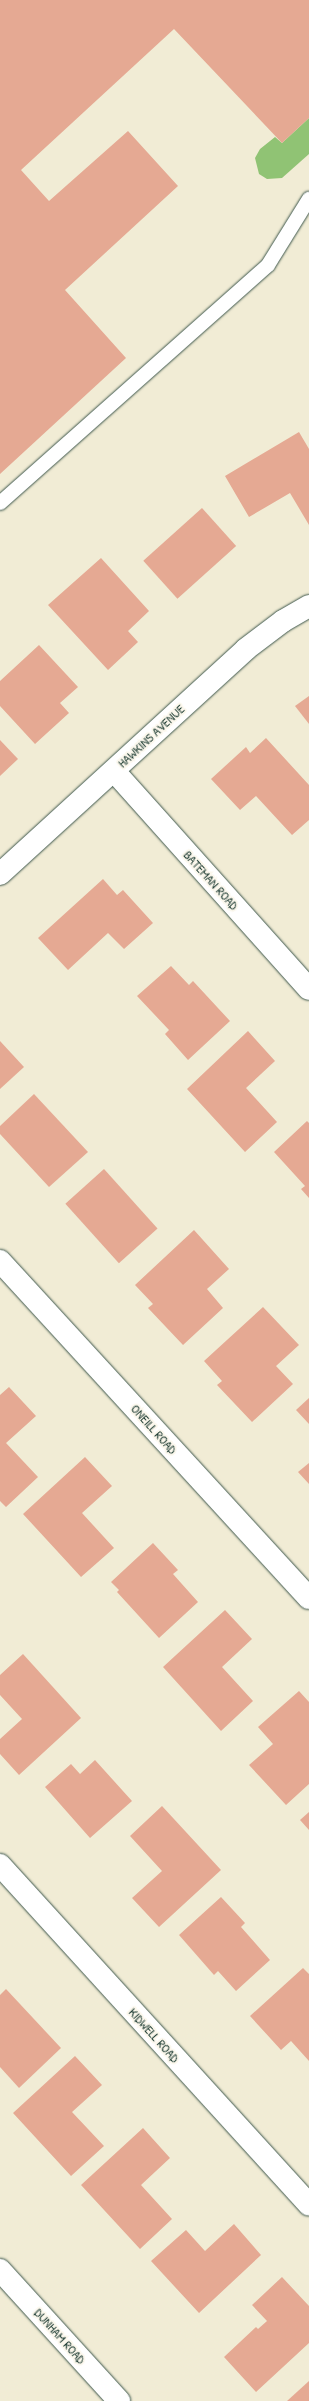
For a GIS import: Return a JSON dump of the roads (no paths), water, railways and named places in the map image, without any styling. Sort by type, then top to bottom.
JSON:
[{"type":"street","name":"HAWKINS AVENUE","points":[[0,874],[246,649],[283,621],[309,606]]},
{"type":"street","name":"BATEMAN ROAD","points":[[114,771],[309,989]]},
{"type":"street","name":"ONEILL ROAD","points":[[0,1260],[309,1598]]},
{"type":"street","name":"KIDWELL ROAD","points":[[0,1865],[309,2204]]},
{"type":"street","name":"DUNHAM ROAD","points":[[0,2270],[119,2401]]},
{"type":"lane","points":[[0,503],[268,265],[309,199]]}]
